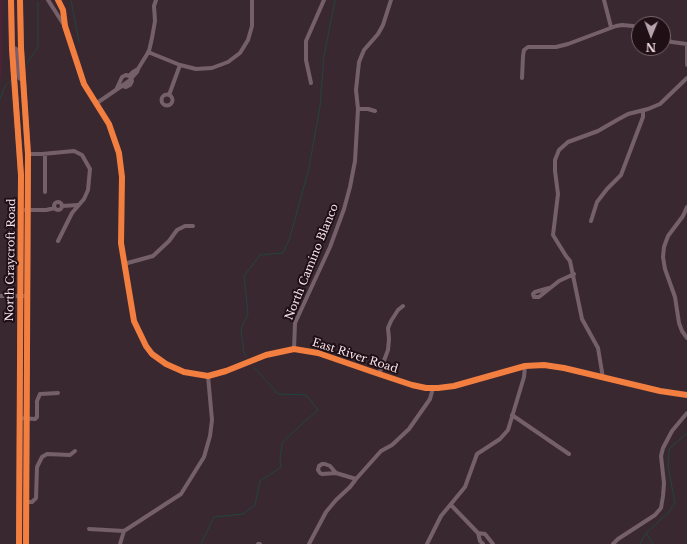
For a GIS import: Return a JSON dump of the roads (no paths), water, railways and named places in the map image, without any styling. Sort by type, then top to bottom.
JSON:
[{"type":"main road","name":"North Craycroft Road","points":[[11,0],[13,70],[21,168],[18,544]]},
{"type":"main road","points":[[20,0],[20,62]]},
{"type":"main road","points":[[20,9],[24,0]]},
{"type":"main road","points":[[12,49],[16,50],[20,62]]},
{"type":"main road","name":"North Craycroft Road","points":[[20,62],[28,154],[26,544]]},
{"type":"main road","points":[[16,100],[20,110],[22,124],[26,127]]},
{"type":"street","name":"East River Road","points":[[48,0],[65,26]]},
{"type":"street","name":"East River Road","points":[[58,0],[84,84],[97,103],[113,134],[119,153],[122,177],[121,243],[134,321],[146,346],[157,358],[166,364],[184,372],[208,376],[226,371],[266,355],[294,349],[318,353],[412,385],[433,388],[467,383],[525,366],[544,365],[564,368],[660,391],[687,395]]},
{"type":"street","points":[[97,103],[123,86],[130,86],[132,83],[130,78],[133,72],[138,69],[148,52],[154,30],[154,6],[156,0]]},
{"type":"street","points":[[148,52],[180,65],[196,69],[212,68],[228,62],[235,57],[244,46],[250,33],[252,26],[252,0]]},
{"type":"street","points":[[311,83],[306,60],[306,41],[324,0]]},
{"type":"street","name":"North Camino Blanco","points":[[294,349],[295,323],[330,247],[350,188],[355,161],[358,109],[356,90],[359,62],[364,50],[378,34],[383,25],[391,0]]},
{"type":"street","points":[[604,0],[611,27]]},
{"type":"street","points":[[522,78],[524,50],[528,48],[556,47],[568,44],[611,27],[622,25],[631,26]]},
{"type":"street","points":[[671,42],[687,45],[687,65]]},
{"type":"street","points":[[169,95],[180,65]]},
{"type":"street","points":[[116,90],[122,77],[126,76],[130,78]]},
{"type":"street","points":[[603,378],[598,348],[582,320],[574,274],[570,261],[558,246],[553,235],[558,194],[555,160],[559,150],[568,142],[598,131],[628,114],[660,104],[687,78]]},
{"type":"street","points":[[358,109],[375,111]]},
{"type":"street","points":[[591,221],[597,202],[607,188],[621,175],[643,117],[643,110]]},
{"type":"street","points":[[28,154],[74,151],[82,155],[90,169],[84,199],[72,213],[58,242]]},
{"type":"street","points":[[45,192],[46,154]]},
{"type":"street","points":[[21,210],[46,210],[55,208],[54,205],[57,202],[61,203],[62,206],[78,205]]},
{"type":"street","points":[[687,207],[683,216],[668,236],[664,246],[663,257],[665,269],[675,297],[679,323],[687,338]]},
{"type":"street","points":[[124,264],[153,256],[169,241],[177,230],[186,226],[193,226]]},
{"type":"street","points":[[549,288],[559,281],[574,274]]},
{"type":"street","points":[[0,296],[28,296]]},
{"type":"street","points":[[379,374],[388,350],[390,339],[388,328],[391,321],[403,306]]},
{"type":"street","points":[[427,544],[440,516],[465,487],[477,454],[500,439],[508,430],[524,377],[525,366]]},
{"type":"street","points":[[89,529],[124,531],[181,494],[204,457],[210,436],[212,420],[208,376]]},
{"type":"street","points":[[309,544],[326,512],[336,500],[350,487],[381,451],[392,445],[409,429],[430,400],[433,388]]},
{"type":"street","points":[[19,418],[37,417],[37,401],[40,394],[58,393]]},
{"type":"street","points":[[613,544],[618,539],[655,515],[661,508],[664,483],[661,456],[663,448],[672,432],[687,413]]},
{"type":"street","points":[[512,414],[569,454]]},
{"type":"street","points":[[26,502],[32,502],[36,498],[37,467],[42,457],[47,454],[70,455],[75,451]]},
{"type":"street","points":[[336,473],[356,479]]},
{"type":"street","points":[[451,505],[478,533],[480,541],[483,544]]},
{"type":"street","points":[[120,544],[124,531]]},
{"type":"street","points":[[478,533],[485,534],[493,544]]},
{"type":"waterway","points":[[71,0],[79,42]]},
{"type":"waterway","points":[[247,357],[244,353],[241,329],[248,314],[244,276],[260,255],[283,253],[290,237],[309,168],[320,106],[324,56],[335,0]]},
{"type":"waterway","points":[[25,66],[38,47],[38,2]]},
{"type":"waterway","points":[[0,99],[5,86],[12,79]]},
{"type":"waterway","points":[[201,544],[214,517],[243,514],[255,505],[260,481],[281,467],[280,462],[282,443],[318,410],[306,395],[278,394],[255,368]]},
{"type":"waterway","points":[[653,544],[646,533],[669,512],[675,503],[668,466],[669,449],[687,433]]},
{"type":"waterway","points":[[640,544],[646,533]]}]
